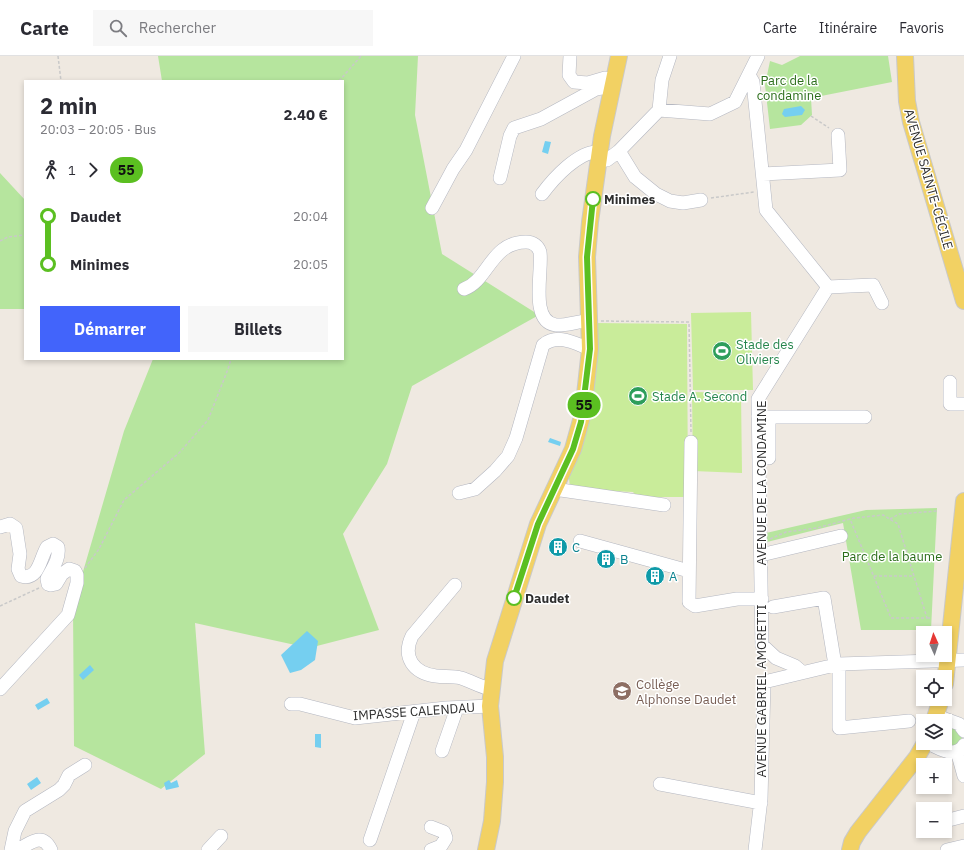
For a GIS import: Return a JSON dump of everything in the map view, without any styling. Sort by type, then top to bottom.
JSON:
[{"type":"main road","points":[[486,850],[492,821],[496,774],[490,706],[495,661],[533,537],[573,449],[579,431],[585,401],[590,349],[587,257],[599,155],[619,56]]},
{"type":"main road","name":"AVENUE SAINTE-CÉCILE","points":[[905,56],[907,101],[911,122],[964,301]]},
{"type":"main road","points":[[951,626],[964,501]]},
{"type":"main road","points":[[850,850],[852,842],[858,832],[921,750]]},
{"type":"street","points":[[432,208],[450,174],[466,150],[514,56]]},
{"type":"street","points":[[570,56],[569,76],[574,82],[588,83],[613,81]]},
{"type":"street","points":[[542,194],[553,180],[574,162],[588,154],[599,155],[607,160],[619,151],[659,110],[662,80],[670,56]]},
{"type":"street","points":[[659,110],[710,114],[735,102],[758,56]]},
{"type":"street","points":[[748,75],[753,82],[766,210],[828,287],[873,285],[882,303]]},
{"type":"street","points":[[500,178],[510,136],[514,128],[541,119],[613,81]]},
{"type":"street","points":[[735,102],[751,109],[758,122]]},
{"type":"street","points":[[763,174],[840,170],[838,135]]},
{"type":"street","points":[[619,151],[635,177],[656,194],[670,201],[683,203],[701,200]]},
{"type":"street","points":[[464,289],[472,286],[488,264],[502,250],[513,244],[528,242],[535,245],[540,252],[539,302],[544,318],[549,323],[558,325],[590,320]]},
{"type":"street","name":"AVENUE DE LA CONDAMINE","points":[[762,599],[760,555],[764,417],[758,399],[828,287]]},
{"type":"street","points":[[459,493],[475,489],[495,471],[508,456],[516,438],[543,345],[554,340],[563,339],[590,349]]},
{"type":"street","points":[[950,382],[950,404],[964,404]]},
{"type":"street","points":[[769,458],[764,417],[865,417]]},
{"type":"street","name":"AVENUE GABRIEL AMORETTI","points":[[691,442],[689,602],[695,606],[738,599],[762,599],[762,645]]},
{"type":"street","points":[[554,489],[664,505]]},
{"type":"street","points":[[0,527],[10,524],[16,528],[20,552],[18,569],[21,576],[26,577],[34,573],[48,546],[53,544],[58,547],[57,557],[47,579],[48,584],[51,586],[56,584],[65,571],[71,569],[76,572],[77,583],[68,615],[0,689]]},
{"type":"street","points":[[760,555],[841,536]]},
{"type":"street","points":[[580,541],[689,571]]},
{"type":"street","points":[[455,585],[412,636],[409,644],[408,657],[413,665],[428,674],[464,679],[491,689]]},
{"type":"street","points":[[773,606],[824,598],[837,664],[839,728],[909,721]]},
{"type":"street","points":[[762,645],[776,658],[795,666],[802,672]]},
{"type":"street","points":[[952,661],[964,660]]},
{"type":"street","points":[[764,682],[837,664],[916,662]]},
{"type":"street","name":"AVENUE GABRIEL AMORETTI","points":[[756,850],[761,803],[764,682]]},
{"type":"street","name":"IMPASSE CALENDAU","points":[[291,704],[300,704],[353,718],[490,706]]},
{"type":"street","points":[[442,751],[457,708]]},
{"type":"street","points":[[938,710],[959,724],[964,731]]},
{"type":"street","points":[[370,840],[414,712]]},
{"type":"street","points":[[960,748],[963,771]]},
{"type":"street","points":[[11,850],[14,831],[25,811],[62,787],[68,775],[85,766]]},
{"type":"street","points":[[660,784],[761,803]]},
{"type":"street","points":[[952,819],[964,816]]},
{"type":"street","points":[[431,827],[444,832],[446,838],[441,846],[431,850]]},
{"type":"street","points":[[208,850],[221,836]]},
{"type":"street","points":[[17,850],[32,841],[38,840],[46,842],[51,850]]},
{"type":"street","points":[[947,850],[964,846]]},
{"type":"path","points":[[58,56],[61,80]]},
{"type":"path","points":[[341,80],[361,56]]},
{"type":"path","points":[[811,116],[838,135]]},
{"type":"path","points":[[701,200],[764,190]]},
{"type":"path","points":[[0,241],[8,237],[24,235]]},
{"type":"path","points":[[590,320],[690,322],[691,442]]},
{"type":"path","points":[[77,583],[99,549],[124,500],[179,453],[208,420],[231,360]]},
{"type":"path","points":[[890,519],[900,514],[937,511]]},
{"type":"path","points":[[766,540],[786,532],[817,528],[850,519],[883,515],[898,524],[927,618]]},
{"type":"path","points":[[850,519],[890,618],[932,618]]},
{"type":"path","points":[[873,576],[914,576]]},
{"type":"path","points":[[0,606],[48,584]]},
{"type":"path","name":"AVENUE GABRIEL AMORETTI","points":[[762,645],[764,682]]},
{"type":"green space","points":[[158,56],[418,56],[415,115],[442,254],[539,315],[412,386],[387,464],[343,534],[379,630],[309,648],[195,623],[205,754],[161,789],[74,746],[73,606],[124,431],[153,360],[344,360],[344,80],[162,80]]},
{"type":"green space","name":"Parc de la condamine","points":[[800,56],[888,56],[892,82],[811,98],[812,115],[801,125],[770,129],[765,85],[770,61],[782,65]]},
{"type":"green space","points":[[0,173],[24,199],[24,309],[0,309]]},
{"type":"green space","name":"Stade des Oliviers","points":[[751,312],[753,390],[693,390],[691,313]]},
{"type":"green space","name":"Stade A. Second","points":[[593,323],[687,324],[688,497],[653,497],[639,499],[633,492],[570,489],[568,467]]},
{"type":"green space","points":[[692,392],[741,393],[742,473],[693,471]]},
{"type":"green space","name":"Parc de la baume","points":[[937,508],[931,626],[916,626],[916,630],[861,630],[843,523],[767,542],[766,533],[866,510]]},
{"type":"green space","points":[[952,727],[962,732],[961,745],[953,748]]},
{"type":"water","points":[[801,106],[805,110],[802,115],[785,117],[782,114],[784,109]]},
{"type":"water","points":[[545,141],[551,142],[548,154],[542,152]]},
{"type":"water","points":[[550,438],[561,442],[560,446],[548,442]]},
{"type":"water","points":[[307,631],[318,641],[315,660],[301,670],[290,673],[281,655]]},
{"type":"water","points":[[90,665],[94,670],[83,680],[79,675]]},
{"type":"water","points":[[47,698],[50,703],[38,710],[35,705]]},
{"type":"water","points":[[315,734],[321,734],[321,748],[315,747]]},
{"type":"water","points":[[37,777],[41,783],[31,790],[27,784]]},
{"type":"water","points":[[169,780],[171,783],[177,780],[179,787],[166,790],[164,783]]},
{"type":"bus line","name":"55","points":[[514,598],[533,537],[548,500],[573,449],[581,422],[585,401],[590,349],[587,257],[593,199]]},
{"type":"place","name":"Minimes","points":[[593,199]]},
{"type":"place","name":"Stade des Oliviers","points":[[722,351]]},
{"type":"place","name":"Stade A. Second","points":[[638,396]]},
{"type":"place","name":"C","points":[[558,547]]},
{"type":"place","name":"B","points":[[606,559]]},
{"type":"place","name":"A","points":[[655,576]]},
{"type":"place","name":"Daudet","points":[[514,598]]},
{"type":"place","name":"Collège Alphonse Daudet","points":[[622,691]]}]
